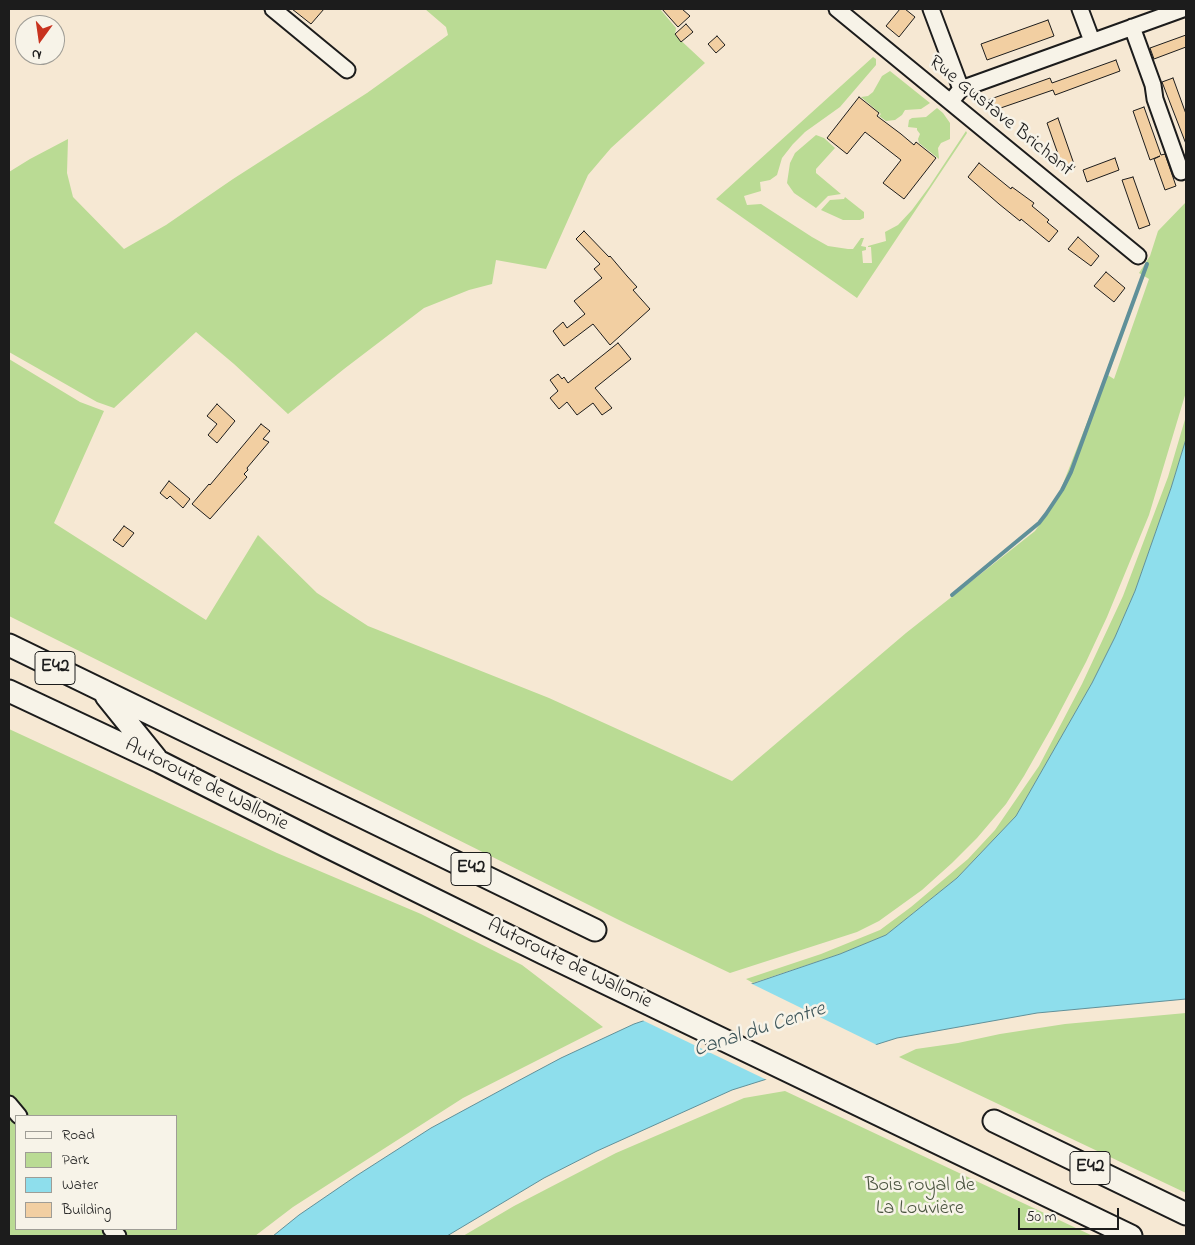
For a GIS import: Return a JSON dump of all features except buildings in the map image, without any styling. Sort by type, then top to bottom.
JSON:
[{"type":"highway","points":[[9,634],[101,690],[160,762]]},
{"type":"highway","name":"Autoroute de Wallonie","points":[[9,645],[595,930]]},
{"type":"highway","name":"Autoroute de Wallonie","points":[[9,691],[160,762],[543,953],[1131,1236]]},
{"type":"highway","name":"E42","points":[[994,1121],[1186,1214]]},
{"type":"street","points":[[273,9],[347,70]]},
{"type":"street","name":"Rue Gustave Brichant","points":[[837,9],[1138,256]]},
{"type":"street","points":[[931,9],[961,89]]},
{"type":"street","points":[[1080,9],[1092,41]]},
{"type":"street","points":[[951,101],[961,89],[1183,9]]},
{"type":"street","points":[[1132,28],[1181,172]]},
{"type":"street","points":[[9,1104],[18,1115]]},
{"type":"green space","points":[[425,9],[660,9],[676,28],[675,35],[705,63],[611,148],[588,175],[546,269],[496,260],[492,284],[469,290],[424,308],[288,414],[196,332],[114,408],[97,402],[9,352],[9,172],[68,139],[67,173],[73,197],[124,249],[166,225],[233,179],[367,93],[448,35],[446,27]]},
{"type":"green space","points":[[873,57],[876,59],[876,65],[840,107],[805,132],[793,144],[782,158],[777,175],[770,180],[760,182],[761,191],[744,196],[747,205],[761,204],[828,246],[853,249],[861,238],[864,238],[861,246],[866,247],[866,250],[862,251],[863,263],[872,263],[871,247],[868,246],[886,241],[885,232],[898,225],[912,210],[966,131],[967,133],[857,298],[716,199]]},
{"type":"green space","points":[[890,71],[930,103],[921,109],[905,110],[895,120],[886,121],[879,116],[881,114],[861,97],[868,96],[873,92],[882,76]]},
{"type":"green space","points":[[937,108],[950,123],[950,139],[941,143],[938,148],[939,159],[919,143],[920,134],[917,128],[908,127],[909,120],[912,118],[926,117]]},
{"type":"green space","points":[[816,135],[824,138],[835,148],[816,169],[816,173],[841,194],[828,196],[816,208],[794,193],[787,183],[790,163],[795,153]]},
{"type":"green space","points":[[845,197],[864,212],[864,218],[860,220],[843,220],[821,210],[830,200],[844,199]]},
{"type":"green space","points":[[1186,202],[1186,392],[1149,515],[1107,617],[1053,725],[1006,804],[977,838],[922,890],[879,921],[857,932],[730,973],[627,924],[9,616],[9,359],[80,402],[104,411],[54,523],[206,620],[258,535],[317,593],[368,626],[549,698],[732,781],[906,633],[1035,531],[1057,499],[1106,374],[1114,379],[1149,279],[1139,273],[1150,256],[1158,231]]},
{"type":"green space","points":[[1186,416],[1186,439],[1135,591],[1092,683],[1016,816],[957,878],[886,935],[840,954],[753,983],[746,979],[821,954],[880,930],[911,907],[968,859],[995,830],[1039,766],[1082,684],[1123,596],[1168,477]]},
{"type":"green space","points":[[9,729],[277,853],[421,914],[522,965],[603,1027],[463,1098],[293,1207],[255,1236],[9,1236]]},
{"type":"green space","points":[[1186,1013],[1186,1193],[899,1057],[916,1049],[1065,1024]]},
{"type":"green space","name":"Bois royal de La Louvière","points":[[785,1091],[1093,1236],[463,1236],[514,1206],[616,1153],[744,1098]]},
{"type":"water","name":"Canal du Centre","points":[[1186,439],[1186,999],[1037,1013],[897,1038],[732,1090],[597,1151],[544,1178],[447,1236],[273,1236],[299,1215],[356,1176],[431,1128],[561,1058],[634,1024],[840,954],[886,935],[957,878],[1016,816],[1092,683],[1135,591]]},
{"type":"pier","points":[[748,982],[879,1046],[769,1081],[640,1019]]},
{"type":"waterway","points":[[952,595],[1039,523],[1062,490],[1071,472],[1147,264]]}]
